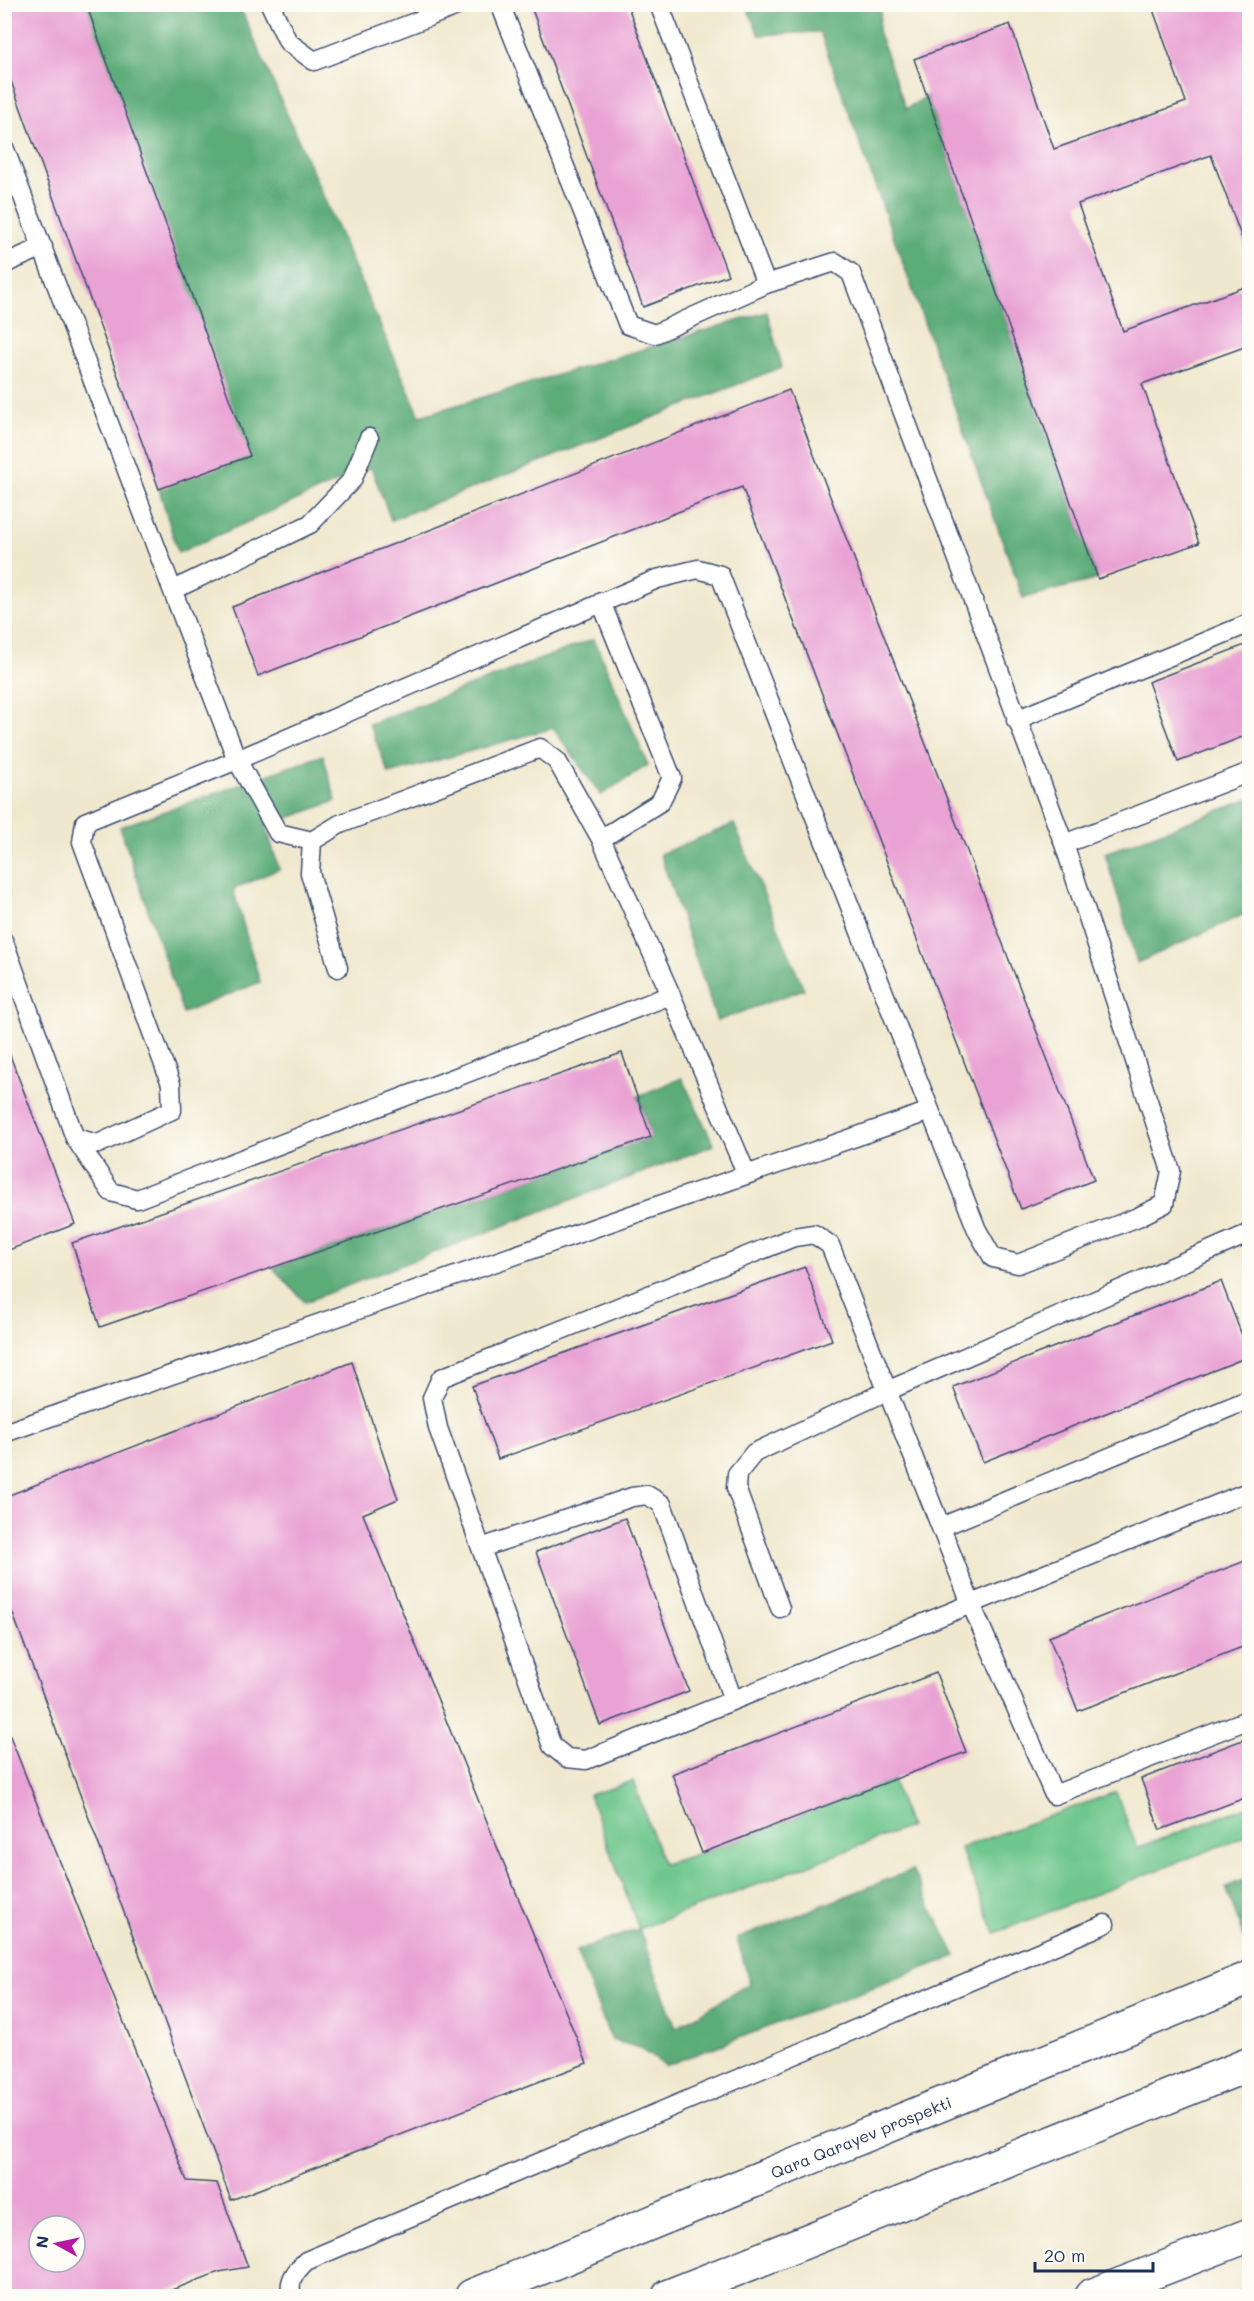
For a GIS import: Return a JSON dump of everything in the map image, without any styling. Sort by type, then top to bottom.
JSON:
[{"type":"main road","name":"Qara Qarayev prospekti","points":[[472,2296],[1250,1978]]},
{"type":"main road","points":[[669,2296],[1250,2064]]},
{"type":"main road","points":[[1090,2296],[1250,2235]]},
{"type":"lane","points":[[270,4],[288,42],[314,61],[462,4]]},
{"type":"lane","points":[[75,1138],[98,1144],[172,1110],[171,1083],[82,842],[85,822],[237,760],[601,602],[657,579],[698,569],[720,576],[977,1230],[993,1258],[1018,1264],[1138,1217],[1164,1204],[1171,1171],[1064,844],[1016,720],[852,273],[834,262],[766,284],[655,334],[628,326],[500,4]]},
{"type":"lane","points":[[659,4],[766,284]]},
{"type":"lane","points":[[4,147],[237,760],[278,833],[312,841],[340,824],[540,748],[557,761],[601,840],[671,996],[746,1173]]},
{"type":"lane","points":[[4,264],[43,247]]},
{"type":"lane","points":[[173,590],[310,524],[352,480],[369,438]]},
{"type":"lane","points":[[601,602],[672,778],[660,802],[601,840]]},
{"type":"lane","points":[[1016,720],[1250,623]]},
{"type":"lane","points":[[1064,844],[1250,772]]},
{"type":"lane","points":[[312,841],[310,873],[338,968]]},
{"type":"lane","points":[[4,942],[75,1138],[111,1192],[137,1199],[671,996]]},
{"type":"lane","points":[[4,1433],[746,1173],[930,1111]]},
{"type":"lane","points":[[780,1608],[736,1488],[736,1474],[754,1453],[887,1391],[1250,1233]]},
{"type":"lane","points":[[1250,1491],[971,1604],[733,1700],[586,1760],[567,1758],[552,1746],[438,1428],[432,1398],[441,1378],[794,1237],[814,1234],[830,1245],[971,1604],[1054,1796],[1250,1719]]},
{"type":"lane","points":[[941,1527],[1250,1400]]},
{"type":"lane","points":[[481,1548],[632,1497],[646,1495],[662,1504],[733,1700]]},
{"type":"lane","points":[[292,2296],[290,2290],[293,2275],[306,2261],[1106,1924]]},
{"type":"green space","points":[[86,5],[239,5],[420,416],[767,312],[782,367],[391,520],[371,467],[178,553],[159,489]]},
{"type":"green space","points":[[746,5],[882,5],[878,31],[906,109],[927,96],[1098,579],[1023,598],[820,32],[759,35]]},
{"type":"green space","points":[[594,639],[648,765],[601,795],[553,728],[389,774],[369,724]]},
{"type":"green space","points":[[323,755],[336,801],[266,826],[279,869],[233,889],[260,982],[183,1013],[120,827]]},
{"type":"green space","points":[[1249,799],[1249,912],[1137,963],[1105,853]]},
{"type":"green space","points":[[734,824],[804,989],[717,1021],[660,854]]},
{"type":"green space","points":[[682,1078],[714,1145],[305,1302],[273,1268],[651,1137],[638,1096]]},
{"type":"green space","points":[[893,1780],[909,1827],[639,1929],[589,1795],[633,1781],[663,1864],[702,1853]]},
{"type":"green space","points":[[1116,1792],[1137,1848],[1249,1806],[1249,1835],[995,1933],[960,1848]]},
{"type":"green space","points":[[912,1870],[956,1956],[665,2066],[640,2048],[611,2040],[576,1951],[639,1929],[676,2028],[750,1983],[737,1939]]},
{"type":"green space","points":[[1249,1878],[1249,1936],[1244,1938],[1226,1887]]},
{"type":"building","points":[[4,4],[86,4],[250,456],[159,489],[4,62]]},
{"type":"building","points":[[530,4],[627,4],[728,275],[643,307]]},
{"type":"building","points":[[1151,4],[1250,4],[1250,260],[1211,155],[1078,204],[1123,331],[1250,285],[1250,345],[1142,384],[1199,543],[1098,579],[914,59],[1010,24],[1054,149],[1186,102]]},
{"type":"building","points":[[789,390],[1094,1180],[1021,1209],[742,487],[258,676],[232,607]]},
{"type":"building","points":[[1250,643],[1250,734],[1178,762],[1148,682]]},
{"type":"building","points":[[4,1040],[75,1224],[4,1252]]},
{"type":"building","points":[[622,1053],[651,1137],[100,1327],[72,1243]]},
{"type":"building","points":[[805,1267],[832,1340],[498,1459],[472,1386]]},
{"type":"building","points":[[1221,1281],[1250,1356],[983,1462],[953,1387]]},
{"type":"building","points":[[352,1362],[398,1499],[363,1514],[587,2063],[231,2200],[4,1590],[4,1497]]},
{"type":"building","points":[[625,1518],[689,1691],[600,1725],[536,1552]]},
{"type":"building","points":[[1250,1559],[1250,1644],[1078,1711],[1049,1637]]},
{"type":"building","points":[[936,1673],[966,1752],[702,1853],[672,1774]]},
{"type":"building","points":[[4,1721],[187,2181],[217,2183],[248,2267],[219,2272],[156,2296],[4,2296]]},
{"type":"building","points":[[1250,1737],[1250,1796],[1160,1830],[1141,1779]]}]
